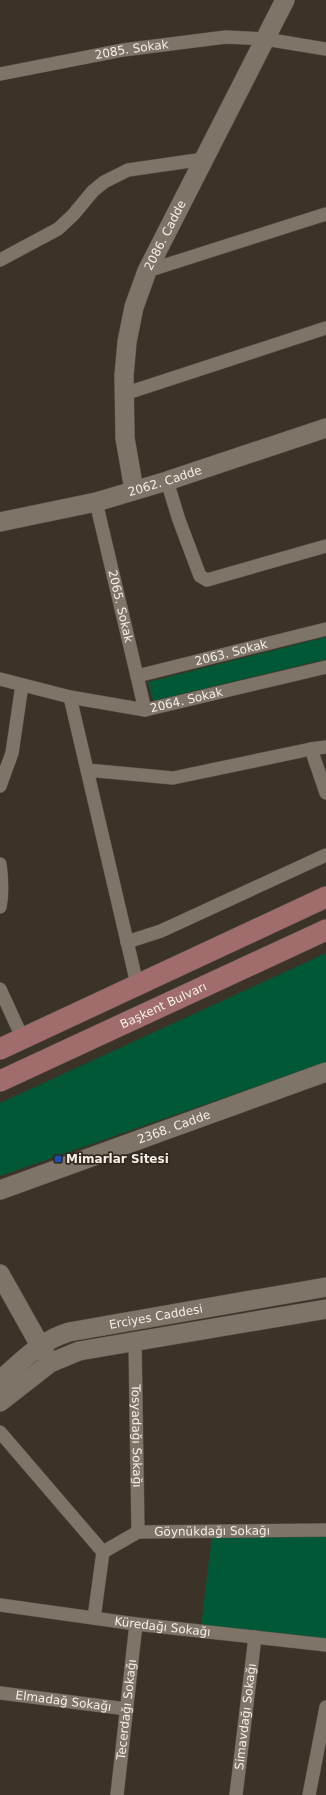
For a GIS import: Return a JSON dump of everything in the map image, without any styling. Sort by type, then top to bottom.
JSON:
[{"type":"main road","points":[[0,1049],[22,1037],[326,898]]},
{"type":"main road","name":"Başkent Bulvarı","points":[[0,1081],[326,930]]},
{"type":"street","name":"2086. Cadde","points":[[134,490],[125,438],[124,376],[128,335],[134,307],[147,271],[285,0]]},
{"type":"street","name":"2085. Sokak","points":[[0,74],[123,50],[226,37],[265,39],[326,49]]},
{"type":"street","points":[[0,260],[58,229],[73,216],[93,191],[117,174],[128,170],[204,159]]},
{"type":"street","points":[[147,271],[326,214]]},
{"type":"street","points":[[124,394],[326,328]]},
{"type":"street","name":"2062. Cadde","points":[[0,522],[96,502],[167,481],[326,428]]},
{"type":"street","points":[[167,481],[179,520],[200,576],[203,579],[207,580],[326,546]]},
{"type":"street","name":"2065. Sokak","points":[[96,502],[145,710]]},
{"type":"street","name":"2063. Sokak","points":[[137,676],[326,629]]},
{"type":"street","name":"2064. Sokak","points":[[0,679],[70,697],[145,710],[326,667]]},
{"type":"street","points":[[0,786],[12,753],[22,685]]},
{"type":"street","points":[[70,697],[137,984]]},
{"type":"street","points":[[87,770],[173,778],[326,747]]},
{"type":"street","points":[[311,749],[326,793]]},
{"type":"street","points":[[127,942],[161,931],[326,855]]},
{"type":"street","points":[[0,864],[3,882],[0,907]]},
{"type":"street","points":[[0,989],[22,1037]]},
{"type":"street","name":"2368. Cadde","points":[[0,1190],[326,1072]]},
{"type":"street","points":[[0,1274],[50,1363]]},
{"type":"street","name":"Erciyes Caddesi","points":[[0,1380],[40,1345],[60,1335],[77,1330],[326,1287]]},
{"type":"street","name":"Erciyes Caddesi","points":[[0,1402],[50,1363],[79,1351],[326,1309]]},
{"type":"street","name":"Tosyadağı Sokağı","points":[[135,1341],[138,1532]]},
{"type":"street","points":[[0,1432],[103,1552],[94,1618]]},
{"type":"street","name":"Göynükdağı Sokağı","points":[[103,1552],[138,1532],[326,1530]]},
{"type":"street","name":"Küredağı Sokağı","points":[[0,1605],[136,1624],[326,1645]]},
{"type":"street","name":"Tecerdağı Sokağı","points":[[117,1795],[136,1624]]},
{"type":"street","name":"Simavdağı Sokağı","points":[[236,1795],[255,1637]]},
{"type":"street","name":"Elmadağ Sokağı","points":[[0,1693],[127,1709]]},
{"type":"street","points":[[308,1795],[326,1707]]},
{"type":"green space","points":[[326,637],[326,659],[153,701],[148,682]]},
{"type":"green space","points":[[326,953],[326,1062],[0,1176],[0,1103]]},
{"type":"green space","points":[[212,1535],[326,1537],[326,1639],[201,1625]]},
{"type":"place","name":"Mimarlar Sitesi","points":[[58,1159]]}]
